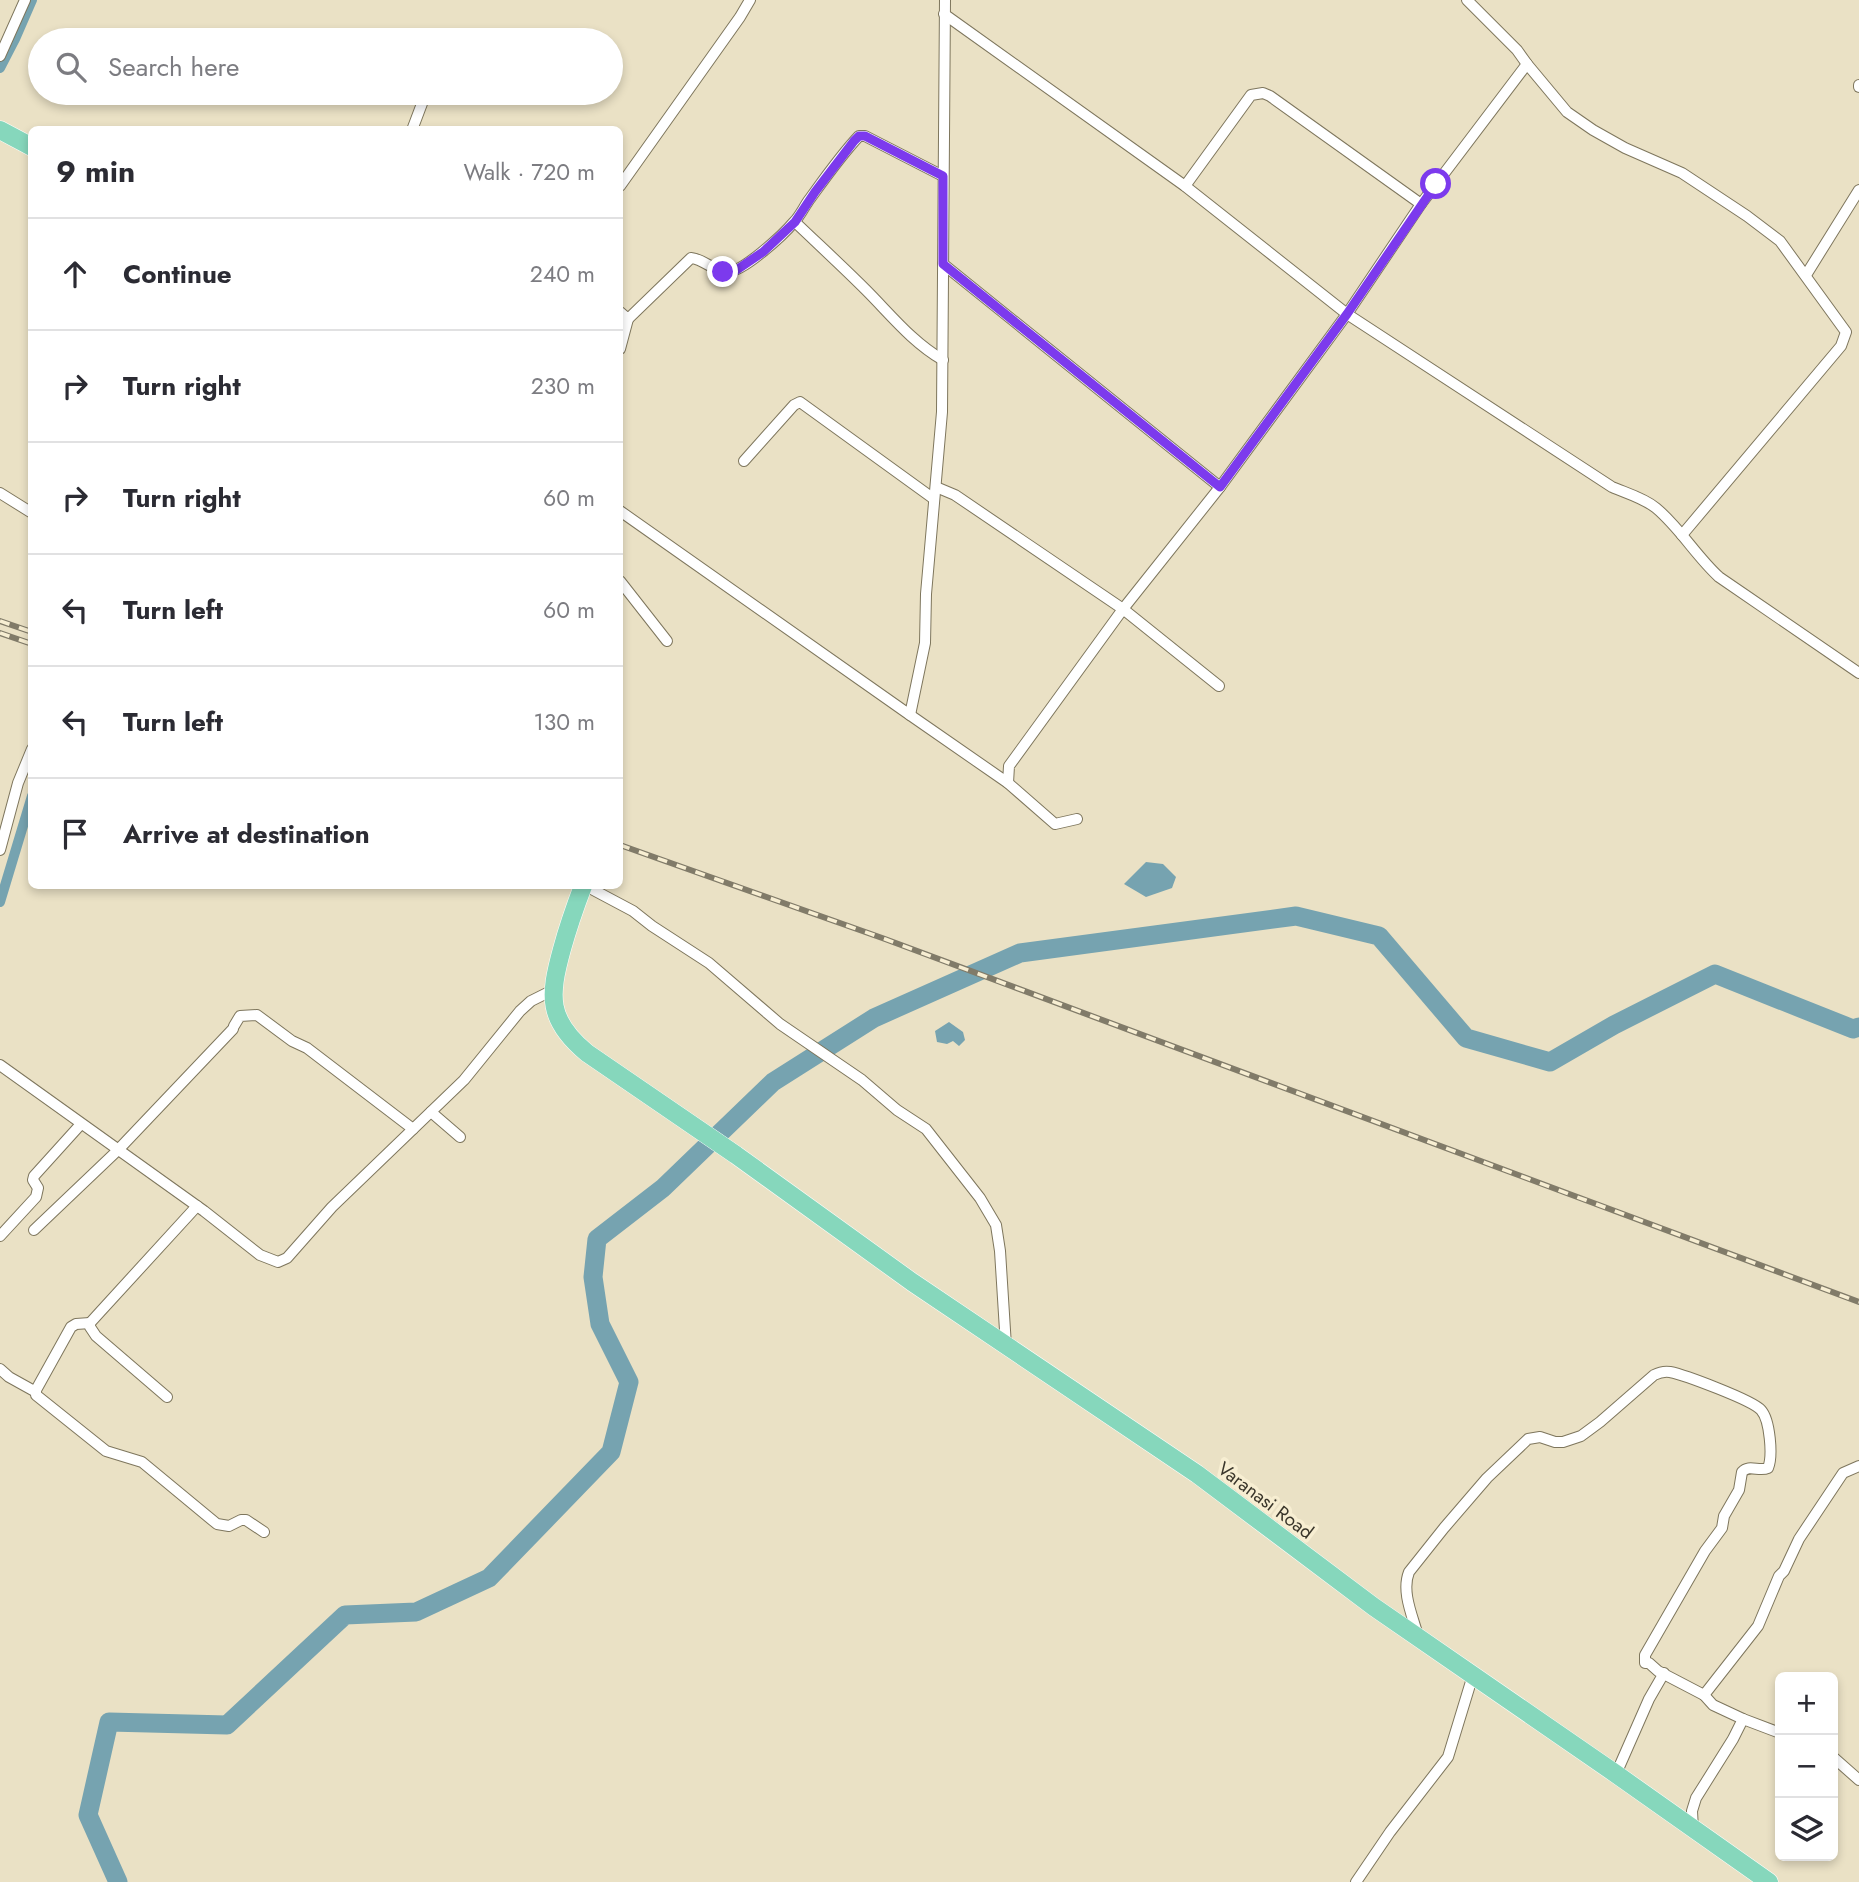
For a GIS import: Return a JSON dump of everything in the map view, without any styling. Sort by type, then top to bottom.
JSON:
[{"type":"highway","points":[[0,130],[28,145]]},
{"type":"highway","points":[[553,990],[569,924],[583,889]]},
{"type":"highway","name":"Varanasi Road","points":[[553,990],[557,1015],[565,1032],[573,1042],[604,1066],[736,1155],[912,1282],[1197,1474],[1419,1639],[1769,1882]]},
{"type":"street","points":[[0,56],[25,0]]},
{"type":"street","points":[[623,182],[750,0]]},
{"type":"street","points":[[932,0],[1185,186],[1347,314],[1612,487],[1651,504],[1719,577],[1859,673]]},
{"type":"street","points":[[1467,0],[1517,50],[1567,111],[1625,148],[1682,173],[1780,241],[1846,331],[1841,346],[1682,535]]},
{"type":"street","points":[[910,715],[925,643],[926,594],[942,412],[944,8]]},
{"type":"street","points":[[1008,783],[1009,766],[1123,608],[1220,487],[1347,314],[1421,204],[1527,64]]},
{"type":"street","points":[[1185,186],[1251,95],[1264,93],[1421,204]]},
{"type":"street","points":[[414,126],[421,105]]},
{"type":"street","points":[[624,316],[691,258],[723,272],[735,271],[763,252],[795,222],[859,136],[865,136],[943,176]]},
{"type":"street","points":[[1806,275],[1859,190]]},
{"type":"street","points":[[795,222],[916,342],[943,360]]},
{"type":"street","points":[[943,264],[1220,487]]},
{"type":"street","points":[[744,461],[800,401],[935,493],[955,495],[1123,608],[1219,686]]},
{"type":"street","points":[[0,493],[28,510]]},
{"type":"street","points":[[623,513],[1008,783],[1055,824],[1077,819]]},
{"type":"street","points":[[623,585],[667,641]]},
{"type":"street","points":[[0,850],[18,783],[28,759]]},
{"type":"street","points":[[590,889],[634,911],[709,963],[780,1024],[862,1080],[897,1110],[926,1129],[993,1217],[1000,1251],[1006,1346]]},
{"type":"street","points":[[0,1065],[197,1206],[260,1255],[272,1262],[283,1261],[332,1207],[471,1072],[520,1010],[531,1000],[553,990]]},
{"type":"street","points":[[34,1230],[118,1150],[233,1027],[240,1016],[257,1015],[292,1041],[307,1048],[414,1129]]},
{"type":"street","points":[[431,1112],[460,1138]]},
{"type":"street","points":[[0,1236],[36,1197],[38,1188],[33,1180],[34,1176],[81,1124]]},
{"type":"street","points":[[36,1392],[71,1327],[76,1324],[90,1324],[197,1206]]},
{"type":"street","points":[[90,1324],[96,1336],[167,1397]]},
{"type":"street","points":[[0,1369],[36,1392],[36,1395],[106,1451],[142,1462],[216,1524],[229,1525],[246,1520],[264,1532]]},
{"type":"street","points":[[1419,1639],[1406,1591],[1409,1572],[1487,1478],[1528,1439],[1540,1437],[1563,1442],[1581,1436],[1654,1375],[1661,1371],[1670,1372],[1731,1394],[1760,1409],[1765,1416],[1771,1450],[1770,1464],[1763,1470],[1748,1468],[1742,1472],[1739,1490],[1724,1516],[1722,1528],[1705,1551],[1645,1655],[1645,1663],[1650,1663],[1653,1668],[1704,1695],[1713,1705],[1775,1731]]},
{"type":"street","points":[[1704,1695],[1758,1626],[1779,1576],[1822,1503],[1843,1473],[1859,1466]]},
{"type":"street","points":[[1616,1774],[1649,1699],[1664,1673]]},
{"type":"street","points":[[1356,1882],[1448,1756],[1473,1675]]},
{"type":"street","points":[[1693,1829],[1692,1811],[1696,1798],[1743,1719]]},
{"type":"street","points":[[1838,1761],[1859,1780]]},
{"type":"water","points":[[1146,862],[1163,864],[1176,877],[1172,888],[1146,897],[1124,884]]},
{"type":"water","points":[[949,1022],[963,1032],[965,1040],[959,1046],[953,1041],[947,1044],[937,1042],[935,1031]]},
{"type":"waterway","points":[[0,68],[32,0]]},
{"type":"waterway","points":[[0,902],[28,809]]},
{"type":"waterway","points":[[118,1882],[88,1815],[109,1722],[227,1725],[345,1615],[416,1612],[489,1578],[611,1452],[629,1382],[600,1324],[593,1277],[597,1239],[663,1188],[773,1082],[874,1018],[1020,953],[1296,916],[1379,936],[1466,1038],[1550,1062],[1614,1025],[1715,974],[1853,1029],[1859,1027]]},
{"type":"railway","points":[[0,621],[28,631]]},
{"type":"railway","points":[[0,633],[28,643]]},
{"type":"railway","points":[[623,846],[885,939],[1859,1302]]},
{"type":"route","points":[[723,272],[735,271],[763,252],[795,222],[854,141],[859,136],[865,136],[943,176],[943,264],[1220,487],[1347,314],[1436,184]]}]
